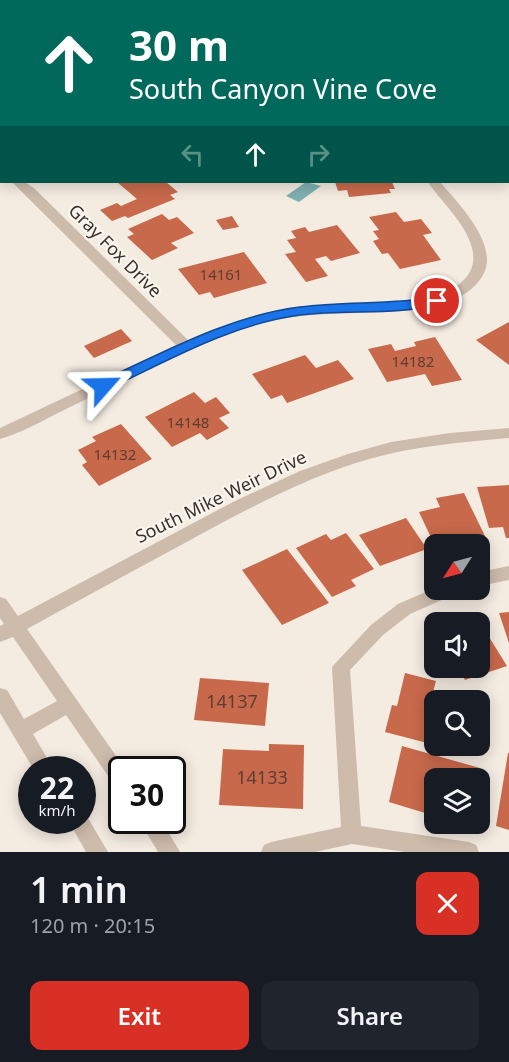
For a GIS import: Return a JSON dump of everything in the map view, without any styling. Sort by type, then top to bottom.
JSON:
[{"type":"street","name":"Gray Fox Drive","points":[[19,183],[32,192],[186,347]]},
{"type":"street","points":[[0,434],[186,347],[245,323],[283,314],[424,303],[448,297],[465,287],[480,268],[482,252],[475,236],[435,183]]},
{"type":"street","name":"South Mike Weir Drive","points":[[8,630],[237,507],[296,478],[355,457],[454,436],[509,433]]},
{"type":"street","points":[[490,577],[509,573]]},
{"type":"street","points":[[352,834],[341,667],[376,630],[404,609],[424,600]]},
{"type":"street","points":[[0,604],[8,630],[70,703],[108,759]]},
{"type":"street","points":[[0,696],[36,756]]},
{"type":"street","points":[[21,731],[70,703]]},
{"type":"street","points":[[87,834],[98,852]]},
{"type":"street","points":[[158,834],[170,852]]},
{"type":"street","points":[[271,852],[352,834],[469,852]]},
{"type":"water","points":[[305,183],[321,186],[299,202],[286,196]]},
{"type":"building","points":[[118,183],[167,183],[178,192],[170,195],[175,199],[128,218],[125,216],[112,221],[100,210],[117,203],[121,206],[137,199]]},
{"type":"building","points":[[335,183],[392,183],[395,189],[389,189],[391,193],[349,197],[347,190],[338,191]]},
{"type":"building","points":[[396,212],[404,222],[421,219],[432,233],[423,235],[441,260],[400,269],[388,253],[382,254],[373,241],[379,239],[373,231],[379,230],[369,217]]},
{"type":"building","points":[[162,214],[169,220],[177,217],[194,233],[171,243],[178,248],[152,260],[127,237],[134,234],[128,229]]},
{"type":"building","points":[[232,216],[239,227],[223,230],[216,220]]},
{"type":"building","points":[[337,225],[360,253],[331,261],[326,256],[315,259],[328,276],[306,282],[285,254],[296,252],[287,240],[296,238],[291,231],[305,227],[309,232]]},
{"type":"building","points":[[244,252],[267,283],[214,298],[210,292],[199,295],[178,269]]},
{"type":"building","points":[[509,322],[509,365],[476,340]]},
{"type":"building","points":[[121,329],[132,341],[94,358],[84,346]]},
{"type":"building","points":[[435,337],[462,380],[432,386],[425,374],[387,382],[368,349],[391,344],[395,351],[416,346],[414,342]]},
{"type":"building","points":[[305,355],[316,368],[338,360],[354,379],[287,403],[282,395],[271,399],[252,374]]},
{"type":"building","points":[[194,392],[205,403],[216,397],[230,413],[219,418],[229,428],[207,440],[200,433],[172,447],[145,417]]},
{"type":"building","points":[[121,424],[152,459],[99,486],[82,465],[87,462],[78,450],[96,441],[92,437]]},
{"type":"building","points":[[509,485],[509,538],[506,538],[503,527],[489,528],[477,487]]},
{"type":"building","points":[[464,493],[484,534],[429,534],[419,512],[440,507],[436,498]]},
{"type":"building","points":[[406,518],[424,545],[424,550],[380,566],[359,535]]},
{"type":"building","points":[[346,533],[374,569],[351,580],[356,586],[332,597],[296,548],[326,534],[331,540]]},
{"type":"building","points":[[287,549],[329,603],[282,625],[242,570]]},
{"type":"building","points":[[509,612],[509,643],[499,613]]},
{"type":"building","points":[[490,638],[507,666],[490,672]]},
{"type":"building","points":[[405,673],[436,681],[434,690],[424,690],[424,742],[385,732],[392,705],[397,706]]},
{"type":"building","points":[[200,678],[269,683],[265,726],[194,720]]},
{"type":"building","points":[[269,744],[304,745],[303,809],[219,805],[223,749],[269,751]]},
{"type":"building","points":[[402,746],[424,752],[424,756],[437,756],[480,768],[424,768],[424,813],[389,802]]},
{"type":"building","points":[[509,753],[509,830],[496,826]]},
{"type":"route","points":[[103,386],[215,334],[264,318],[300,311],[411,305],[437,301]]}]
